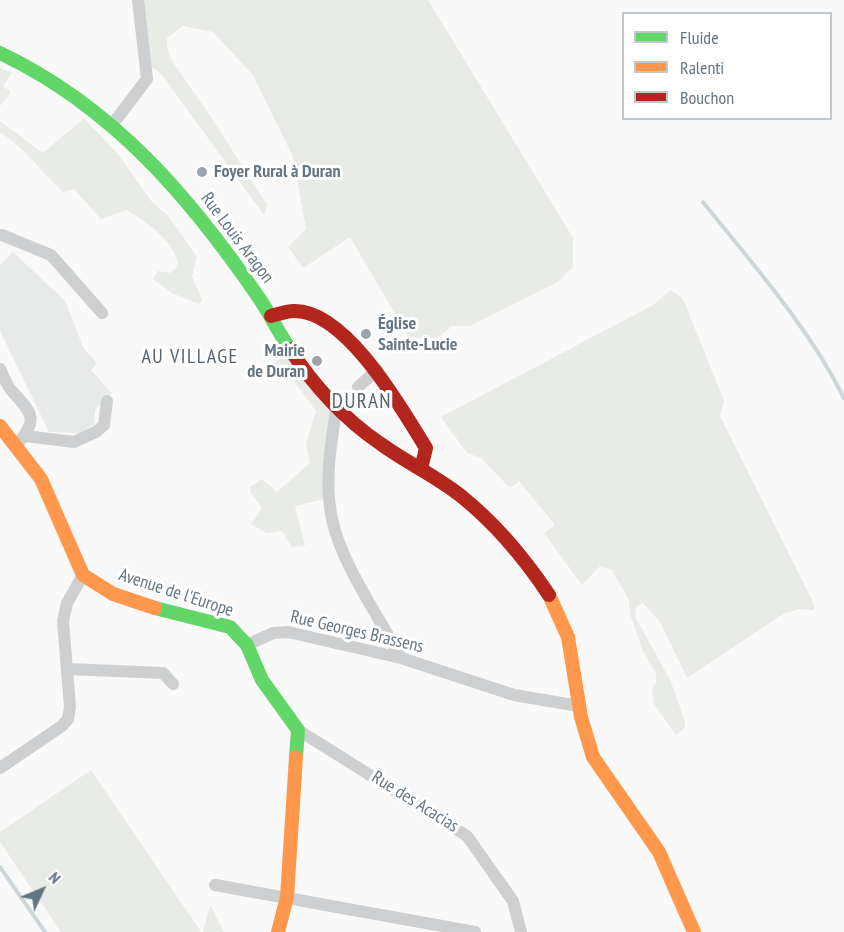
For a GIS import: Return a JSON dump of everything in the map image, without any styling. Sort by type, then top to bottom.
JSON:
[{"type":"street","points":[[112,125],[147,79],[138,0]]},
{"type":"street","name":"Rue Louis Aragon","points":[[0,53],[32,68],[60,85],[112,125],[187,201],[271,316],[291,353],[337,405],[376,441],[461,496],[484,517],[548,593],[568,633],[585,739],[594,760],[654,844],[694,932]]},
{"type":"street","points":[[1,233],[51,255],[102,313]]},
{"type":"street","points":[[271,316],[286,309],[310,314],[340,332],[377,370],[426,448],[421,469]]},
{"type":"street","points":[[0,369],[10,388],[28,407],[31,423],[25,436],[16,447]]},
{"type":"street","points":[[358,387],[377,370]]},
{"type":"street","points":[[25,436],[81,440],[104,425],[107,401]]},
{"type":"street","points":[[337,405],[329,458],[332,517],[339,543],[401,658]]},
{"type":"street","points":[[0,426],[41,479],[54,504],[83,575],[65,610],[70,707],[66,723],[0,768]]},
{"type":"street","name":"Avenue de l'Europe","points":[[83,575],[113,594],[132,602],[230,627],[247,645]]},
{"type":"street","name":"Rue Georges Brassens","points":[[247,645],[273,633],[288,632],[401,658],[514,695],[579,706]]},
{"type":"street","points":[[247,645],[262,680],[298,730],[287,897],[278,932]]},
{"type":"street","points":[[68,669],[163,673],[173,684]]},
{"type":"street","name":"Rue des Acacias","points":[[298,730],[453,824],[467,836],[513,901],[521,932]]},
{"type":"street","points":[[215,885],[475,932]]},
{"type":"shaded area","points":[[132,0],[428,0],[573,238],[573,267],[558,282],[470,326],[452,326],[434,341],[408,336],[350,237],[303,268],[288,247],[306,229],[293,157],[253,75],[213,32],[183,26],[167,38],[167,48],[172,61],[267,205],[264,215],[162,75],[140,57]]},
{"type":"shaded area","points":[[0,68],[12,73],[3,86],[11,92],[0,106]]},
{"type":"shaded area","points":[[84,118],[118,154],[151,201],[168,216],[197,257],[192,276],[202,300],[199,304],[172,293],[153,279],[158,271],[170,273],[178,266],[172,249],[159,233],[126,210],[101,219],[74,189],[63,192],[25,153],[0,132],[0,121],[43,153]]},
{"type":"shaded area","points":[[13,252],[65,301],[84,349],[97,363],[91,370],[112,393],[95,410],[94,425],[80,433],[49,432],[0,331],[0,265]]},
{"type":"shaded area","points":[[671,290],[683,299],[724,401],[720,416],[814,604],[814,610],[799,609],[783,614],[687,678],[660,622],[643,603],[636,607],[635,616],[671,682],[685,721],[685,727],[676,735],[654,704],[652,688],[656,683],[656,674],[643,651],[630,614],[629,600],[612,570],[600,566],[582,585],[544,533],[555,525],[519,481],[510,488],[481,458],[467,453],[441,417],[653,305]]},
{"type":"shaded area","points":[[286,353],[333,408],[324,499],[295,506],[305,546],[292,547],[282,531],[267,533],[251,524],[262,508],[251,493],[250,487],[262,479],[277,492],[310,463],[306,445],[316,411],[291,377],[271,365]]},
{"type":"shaded area","points":[[91,770],[201,932],[61,932],[0,842],[0,832]]},
{"type":"shaded area","points":[[210,905],[224,932],[203,932]]},
{"type":"waterway","points":[[703,202],[797,321],[830,371],[844,398]]},
{"type":"waterway","points":[[0,867],[45,932]]},
{"type":"traffic: fast","points":[[0,53],[78,99],[146,158],[176,190],[233,261],[263,304],[290,349]]},
{"type":"traffic: fast","points":[[155,608],[230,627],[247,645],[262,680],[298,730],[296,757]]},
{"type":"traffic: slow","points":[[0,426],[41,479],[83,575],[113,594],[155,608]]},
{"type":"traffic: slow","points":[[549,595],[568,637],[581,717],[593,757],[659,852],[694,932]]},
{"type":"traffic: slow","points":[[278,932],[287,897],[296,757]]},
{"type":"traffic: jam","points":[[271,316],[294,311],[314,315],[333,326],[352,344],[387,387],[426,448],[421,469]]},
{"type":"traffic: jam","points":[[290,349],[319,389],[342,413],[368,435],[451,489],[486,518],[520,555],[549,595]]},
{"type":"place","name":"Foyer Rural à Duran","points":[[202,172]]},
{"type":"place","name":"Église Sainte-Lucie","points":[[366,334]]},
{"type":"place","name":"Mairie de Duran","points":[[317,361]]},
{"type":"district","name":"AU VILLAGE","points":[[190,357]]},
{"type":"district","name":"DURAN","points":[[362,402]]}]
